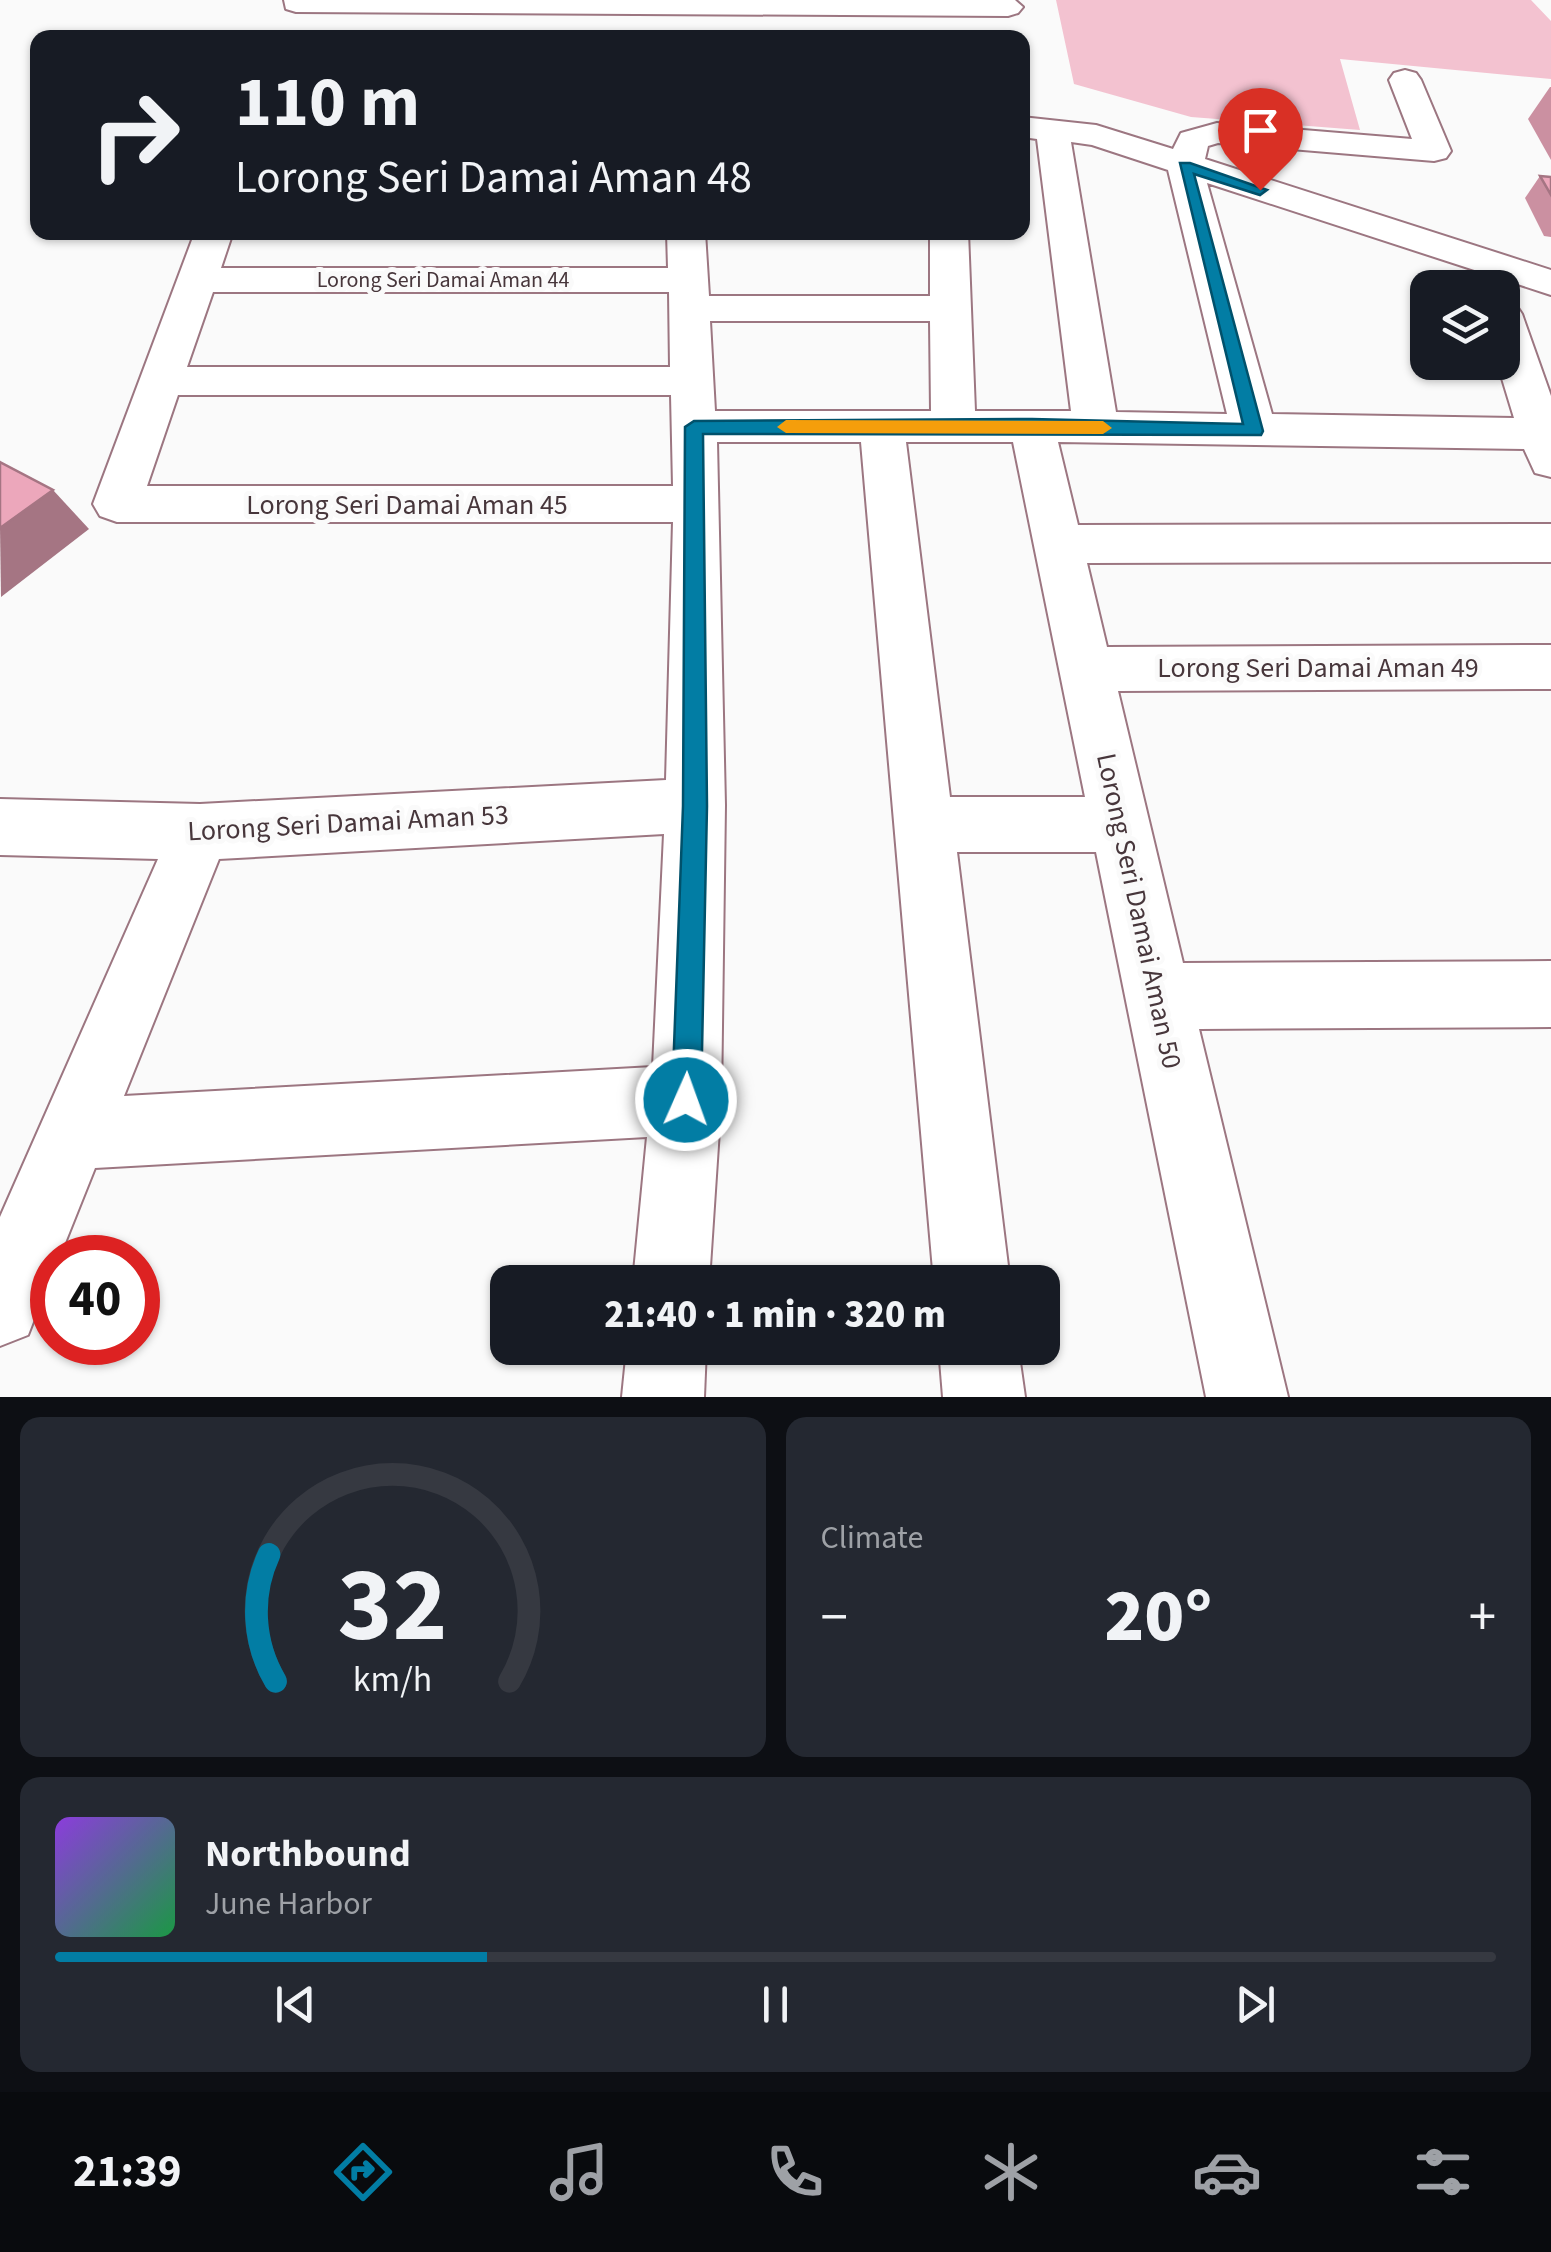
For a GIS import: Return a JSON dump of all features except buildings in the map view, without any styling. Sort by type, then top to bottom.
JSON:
[{"type":"street","points":[[287,30],[297,1],[1008,4],[1012,30]]},
{"type":"street","points":[[680,1],[681,30]]},
{"type":"street","points":[[1254,431],[1185,166],[1193,140],[1216,133],[1434,151],[1405,80]]},
{"type":"street","points":[[1096,428],[1035,127],[1096,135],[1476,270]]},
{"type":"street","points":[[211,240],[161,381],[693,404],[882,426],[1254,431],[1546,448],[1520,369]]},
{"type":"street","points":[[948,240],[953,426]]},
{"type":"street","points":[[672,1265],[686,1100],[695,806],[697,504],[688,273]]},
{"type":"street","name":"Lorong Seri Damai Aman 44","points":[[198,280],[688,273],[950,309]]},
{"type":"street","points":[[1520,279],[1551,284]]},
{"type":"street","name":"Lorong Seri Damai Aman 45","points":[[161,381],[117,504],[697,504]]},
{"type":"street","points":[[882,426],[970,1265]]},
{"type":"street","name":"Lorong Seri Damai Aman 50","points":[[1032,426],[1246,1397]]},
{"type":"street","points":[[1058,544],[1551,544]]},
{"type":"street","name":"Lorong Seri Damai Aman 49","points":[[1086,669],[1551,666]]},
{"type":"street","name":"Lorong Seri Damai Aman 53","points":[[0,827],[200,832],[695,806]]},
{"type":"street","points":[[924,825],[1120,824]]},
{"type":"street","points":[[0,1308],[200,832]]},
{"type":"street","points":[[1158,996],[1551,994]]},
{"type":"street","points":[[73,1134],[686,1100]]},
{"type":"street","points":[[663,1397],[666,1365]]},
{"type":"street","points":[[981,1365],[984,1397]]},
{"type":"shaded area","points":[[1056,0],[1531,0],[1551,21],[1551,79],[1340,59],[1360,130],[1191,117],[1074,84]]},
{"type":"slow traffic","points":[[786,427],[1103,428]]},
{"type":"route","points":[[686,1100],[695,806],[694,427],[1032,426],[1254,431],[1185,166],[1260,190]]}]
